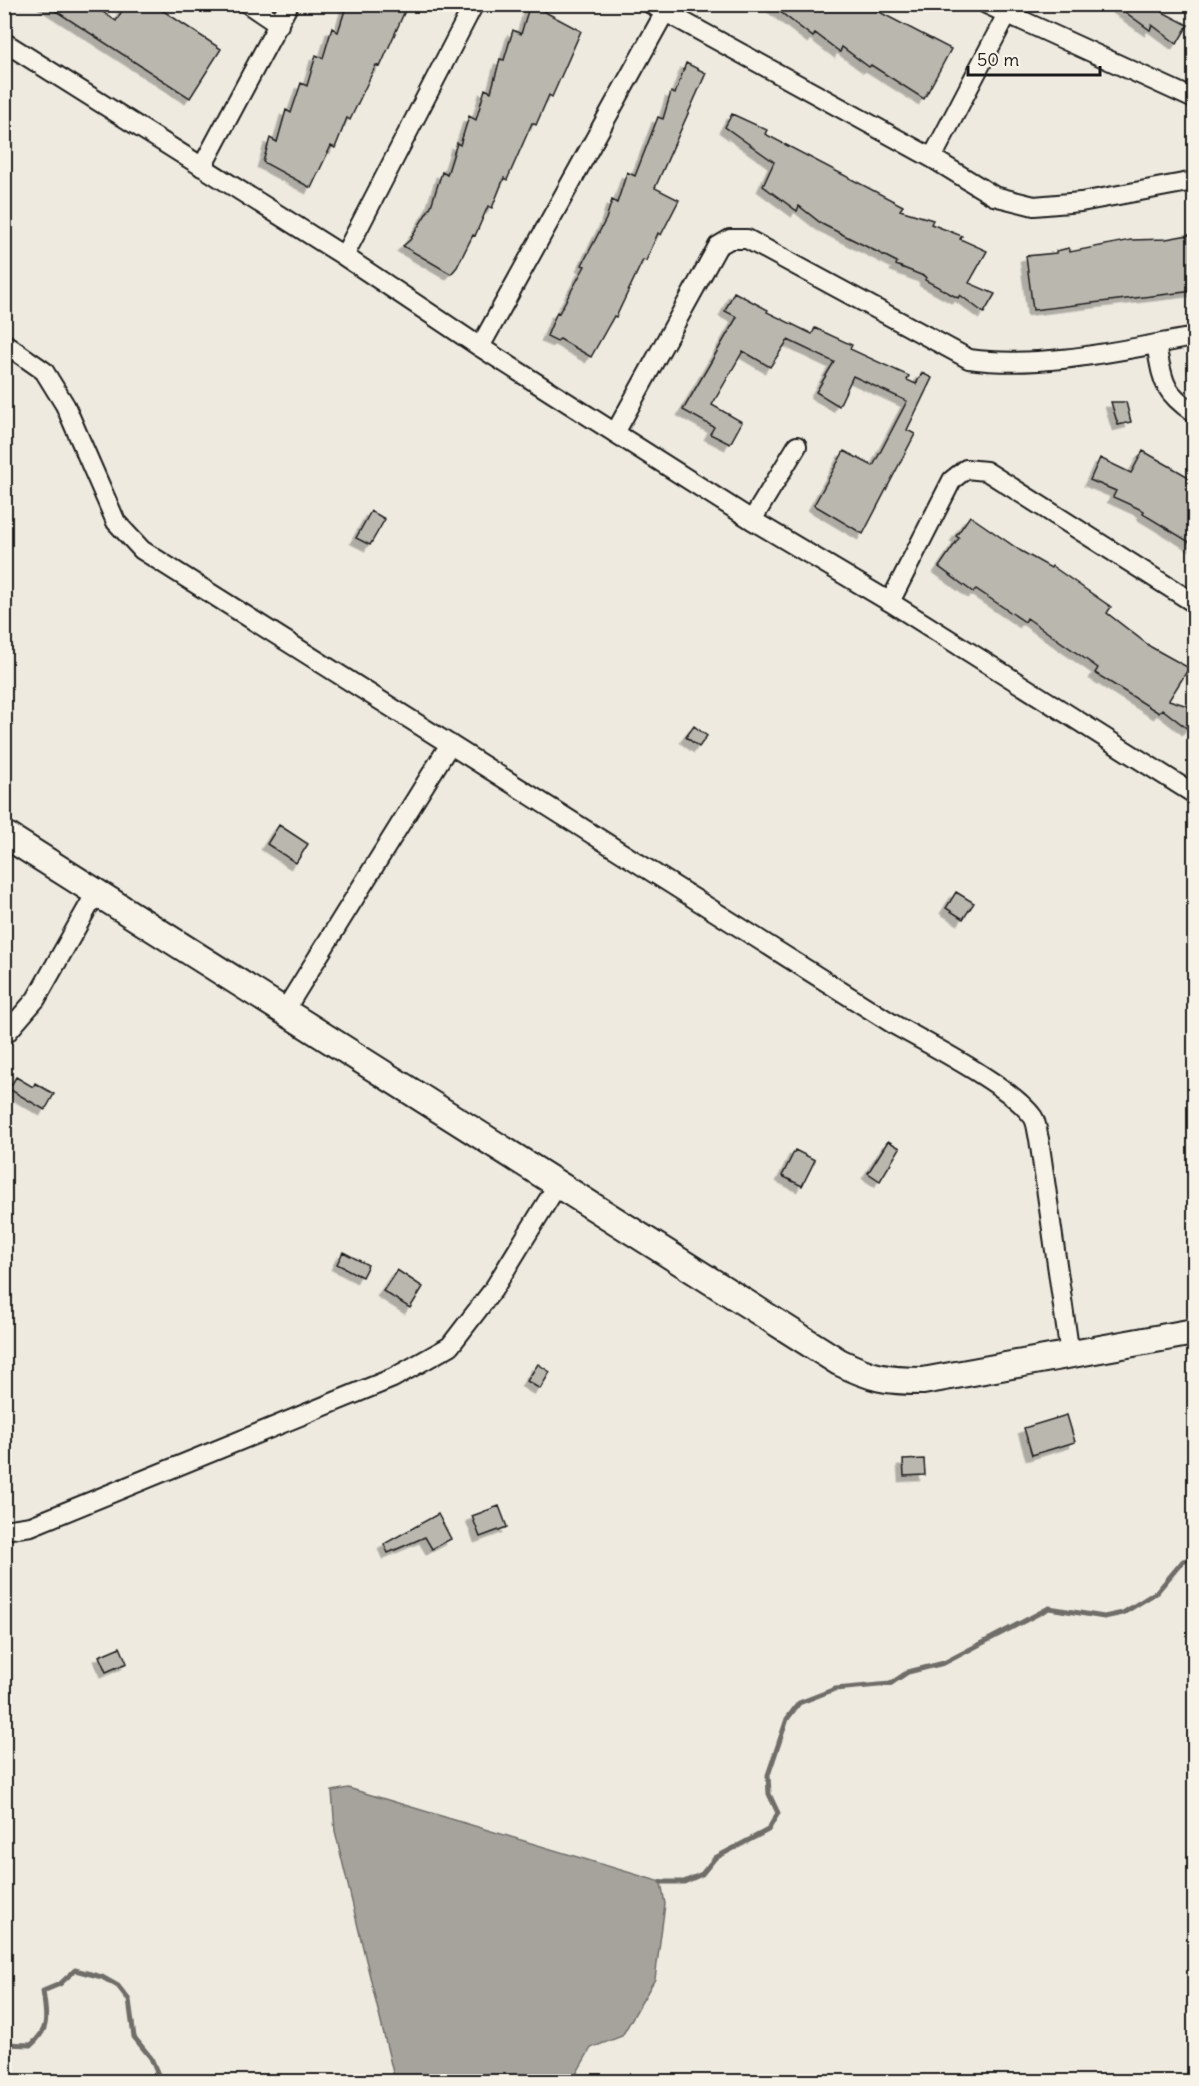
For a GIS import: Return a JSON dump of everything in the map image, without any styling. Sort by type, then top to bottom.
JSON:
[{"type":"street","points":[[248,4],[279,25]]},
{"type":"street","points":[[202,167],[290,4]]},
{"type":"street","points":[[344,256],[474,4]]},
{"type":"street","points":[[986,4],[1006,16],[1194,99]]},
{"type":"street","points":[[480,347],[658,8],[932,158],[994,196],[1034,206],[1081,202],[1194,182]]},
{"type":"street","points":[[932,158],[1006,16]]},
{"type":"street","points":[[4,42],[344,256],[480,347],[752,520],[890,602],[1194,794]]},
{"type":"street","points":[[615,433],[718,246],[730,239],[747,239],[969,359],[1004,364],[1194,337]]},
{"type":"street","points":[[4,343],[45,371],[65,405],[116,522],[142,550],[893,1024],[974,1072],[1023,1106],[1035,1119],[1039,1139],[1070,1355]]},
{"type":"street","points":[[1156,344],[1163,381],[1173,399],[1194,413]]},
{"type":"street","points":[[752,520],[797,446]]},
{"type":"street","points":[[890,602],[952,480],[966,469],[986,471],[1194,603]]},
{"type":"street","points":[[285,1010],[450,744]]},
{"type":"street","points":[[4,834],[839,1362],[868,1376],[889,1381],[923,1381],[1194,1332]]},
{"type":"street","points":[[4,1036],[36,999],[97,891]]},
{"type":"street","points":[[4,1530],[31,1526],[393,1378],[450,1346],[493,1290],[558,1184]]},
{"type":"shaded area","points":[[348,1788],[661,1882],[665,1904],[655,1979],[622,2036],[591,2048],[572,2081],[395,2081],[335,1831],[332,1791]]},
{"type":"building","points":[[45,4],[91,4],[116,21],[126,4],[153,4],[221,49],[190,98]]},
{"type":"building","points":[[347,4],[408,4],[380,67],[376,65],[350,120],[347,118],[335,148],[331,146],[311,188],[263,162],[270,138],[277,142],[286,110],[291,113],[301,83],[307,86],[316,55],[323,58],[332,28],[338,32]]},
{"type":"building","points":[[530,4],[581,31],[552,97],[549,95],[536,125],[532,123],[507,180],[504,178],[492,208],[488,206],[475,236],[473,235],[451,274],[403,246],[410,240],[431,206],[442,172],[447,175],[457,143],[460,145],[469,116],[476,120],[485,89],[491,92],[500,59],[504,60],[513,30],[521,34]]},
{"type":"building","points":[[770,4],[864,4],[951,49],[924,99],[871,65],[869,67],[842,47],[840,52],[815,33],[813,37]]},
{"type":"building","points":[[1114,4],[1147,4],[1188,25],[1177,44],[1152,25],[1150,30]]},
{"type":"building","points":[[686,63],[706,73],[655,188],[679,200],[661,235],[658,233],[646,261],[643,260],[616,317],[614,316],[591,357],[560,339],[557,341],[547,336],[557,312],[559,313],[585,266],[582,265],[606,219],[612,200],[617,203],[627,172],[635,176],[658,117],[663,119],[671,92],[675,94]]},
{"type":"building","points":[[732,114],[767,130],[765,134],[903,206],[900,210],[933,220],[931,224],[962,236],[960,239],[987,251],[969,283],[995,294],[984,313],[960,295],[958,298],[925,280],[926,277],[896,265],[897,262],[822,224],[799,206],[797,211],[763,186],[774,162],[725,127]]},
{"type":"building","points":[[1194,234],[1194,291],[1033,310],[1026,256],[1056,253],[1056,251],[1069,248],[1070,252],[1131,240],[1166,239]]},
{"type":"building","points":[[734,292],[768,310],[767,312],[812,334],[815,328],[852,345],[850,349],[909,376],[907,380],[916,384],[922,373],[932,378],[907,430],[915,434],[863,534],[814,505],[844,451],[873,466],[907,401],[853,376],[839,406],[816,392],[834,362],[788,340],[770,367],[743,351],[712,405],[742,422],[730,444],[710,434],[714,427],[683,410],[737,317],[725,311]]},
{"type":"building","points":[[1111,402],[1126,402],[1131,422],[1118,425]]},
{"type":"building","points":[[1143,451],[1194,480],[1194,545],[1143,514],[1144,511],[1113,497],[1116,491],[1090,480],[1100,458],[1131,473]]},
{"type":"building","points":[[371,511],[385,519],[370,545],[356,538]]},
{"type":"building","points":[[970,516],[1021,551],[1051,568],[1052,566],[1111,607],[1107,613],[1151,647],[1189,668],[1169,700],[1194,708],[1194,718],[1188,729],[1162,709],[1159,713],[1095,673],[1098,668],[1027,618],[1025,622],[976,589],[973,592],[939,567],[959,538],[956,536]]},
{"type":"building","points":[[694,726],[707,736],[699,747],[686,737]]},
{"type":"building","points":[[279,825],[308,844],[296,863],[267,844]]},
{"type":"building","points":[[956,892],[974,903],[963,919],[946,908]]},
{"type":"building","points":[[16,1077],[33,1087],[35,1083],[54,1094],[45,1110],[9,1089]]},
{"type":"building","points":[[888,1141],[900,1148],[880,1181],[868,1173]]},
{"type":"building","points":[[795,1150],[815,1160],[802,1186],[782,1176]]},
{"type":"building","points":[[343,1252],[368,1265],[362,1277],[337,1264]]},
{"type":"building","points":[[397,1270],[423,1287],[410,1308],[383,1291]]},
{"type":"building","points":[[538,1364],[550,1372],[540,1389],[527,1381]]},
{"type":"building","points":[[1067,1415],[1075,1442],[1032,1455],[1024,1428]]},
{"type":"building","points":[[924,1459],[925,1475],[904,1476],[903,1460]]},
{"type":"building","points":[[499,1506],[507,1527],[480,1537],[472,1516]]},
{"type":"building","points":[[438,1514],[451,1539],[432,1549],[425,1537],[388,1553],[384,1544]]},
{"type":"building","points":[[120,1647],[127,1663],[106,1672],[99,1656]]},
{"type":"waterway","points":[[661,1882],[684,1882],[702,1874],[715,1858],[768,1830],[778,1813],[769,1794],[768,1775],[787,1719],[799,1703],[835,1689],[890,1684],[908,1672],[944,1663],[1049,1608],[1104,1617],[1123,1613],[1157,1592],[1183,1561],[1194,1557]]},
{"type":"waterway","points":[[4,2044],[31,2045],[37,2039],[46,2021],[43,1991],[60,1984],[75,1970],[102,1977],[118,1986],[129,2000],[134,2037],[151,2058],[161,2082]]}]
